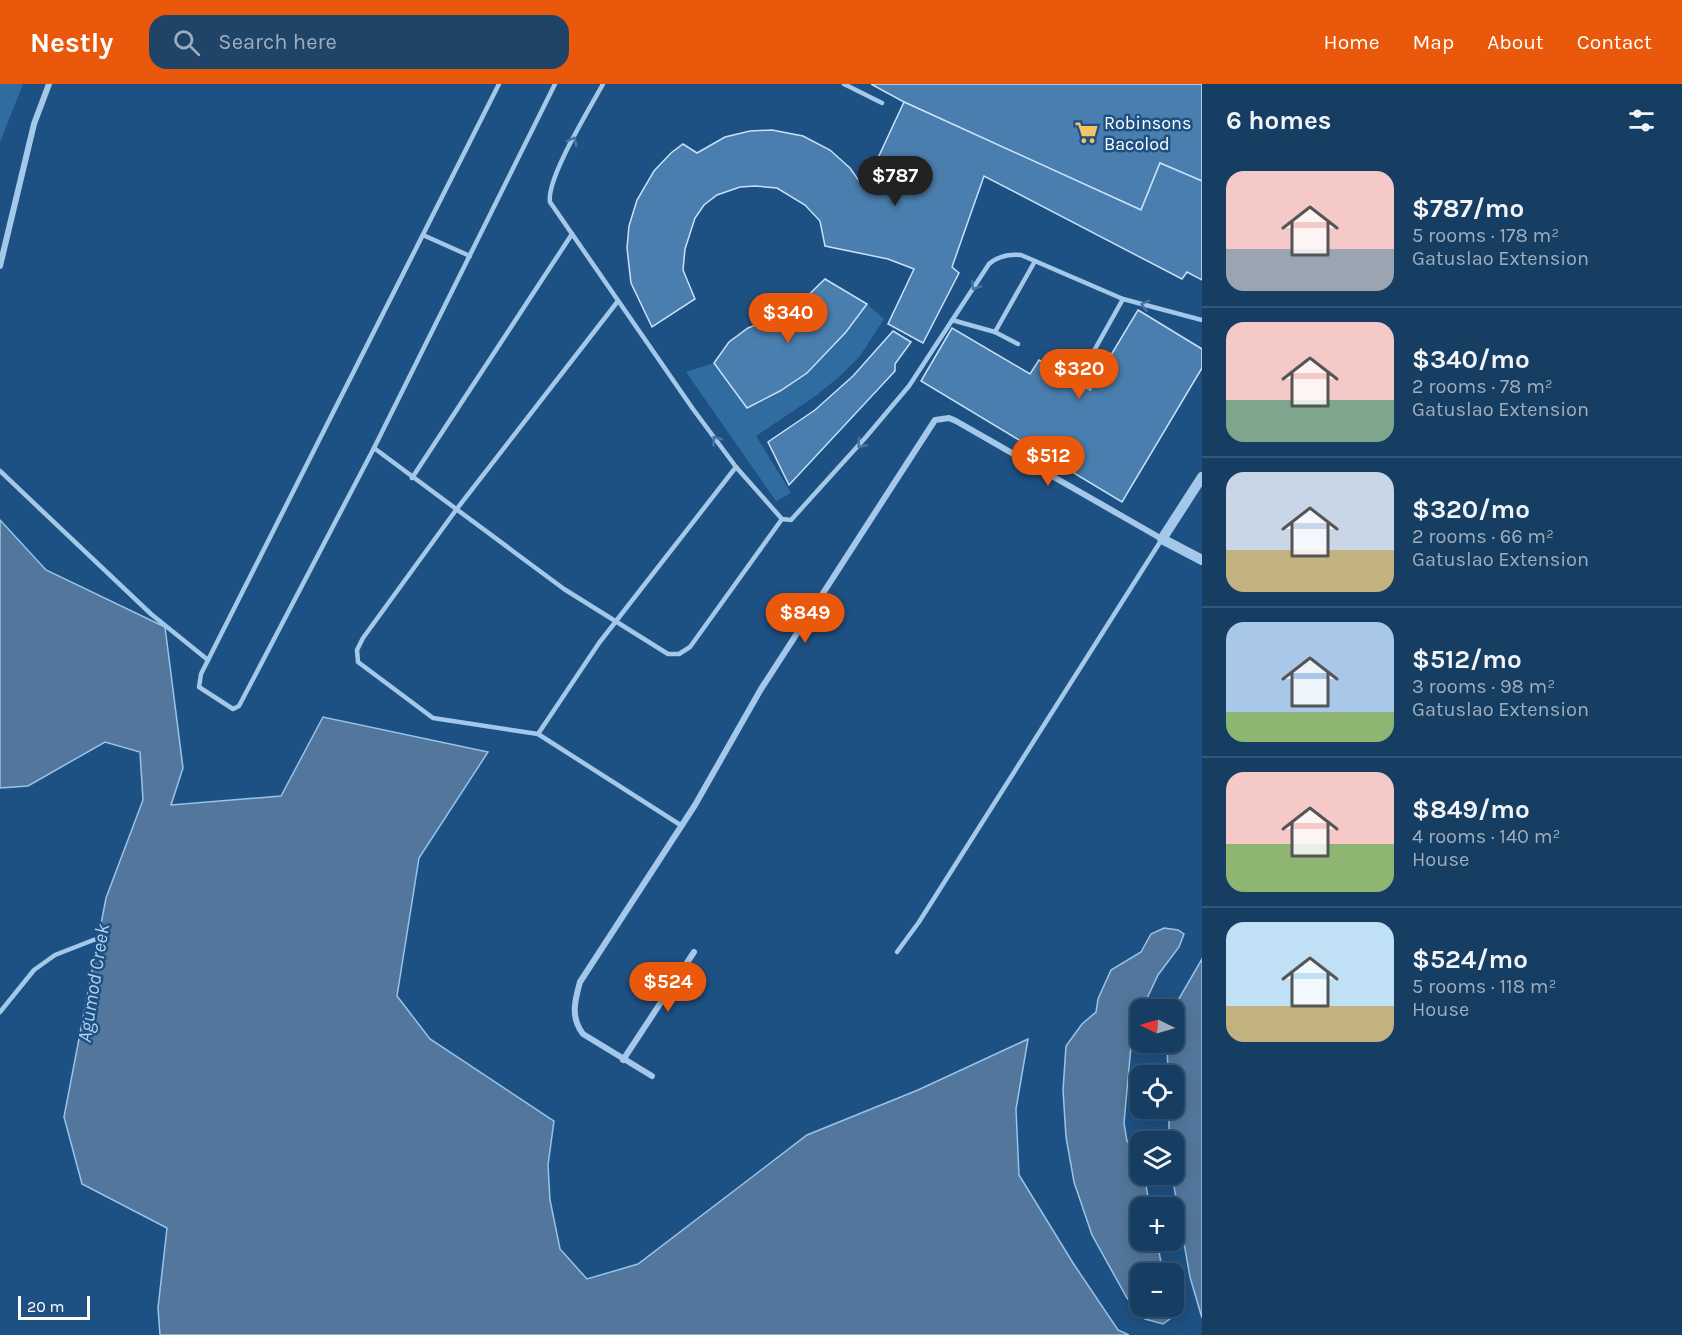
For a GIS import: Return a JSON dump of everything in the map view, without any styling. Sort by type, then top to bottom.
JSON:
[{"type":"street","points":[[0,266],[25,158],[49,84]]},
{"type":"street","points":[[652,1076],[583,1034],[577,1026],[574,1015],[575,999],[580,982],[682,826],[761,689],[935,420],[941,418],[956,421],[1202,560]]},
{"type":"street","points":[[1162,539],[1202,477]]},
{"type":"street","points":[[623,1060],[694,952]]},
{"type":"lane","points":[[499,84],[201,674],[199,687],[233,709],[239,706],[374,448],[555,84]]},
{"type":"lane","points":[[603,84],[555,176],[549,194],[554,209],[736,467],[782,519],[791,520],[909,386],[994,260],[1013,254],[1021,255],[1123,299],[1202,320]]},
{"type":"lane","points":[[844,84],[882,103]]},
{"type":"lane","points":[[412,478],[572,234]]},
{"type":"lane","points":[[423,235],[470,256]]},
{"type":"lane","points":[[995,332],[1035,261]]},
{"type":"lane","points":[[1081,374],[1123,299]]},
{"type":"lane","points":[[618,301],[456,510],[363,638],[357,650],[358,662],[433,718],[538,734],[682,826]]},
{"type":"lane","points":[[952,320],[995,332],[1018,344]]},
{"type":"lane","points":[[374,448],[456,510],[615,622],[668,654],[679,654],[690,647],[782,519]]},
{"type":"lane","points":[[538,734],[615,622],[736,467]]},
{"type":"lane","points":[[0,471],[151,614],[208,660]]},
{"type":"lane","points":[[897,952],[925,912],[1162,539]]},
{"type":"lane","points":[[0,1012],[34,970],[55,955],[96,939]]},
{"type":"shaded area","points":[[0,84],[23,84],[0,142]]},
{"type":"shaded area","points":[[867,304],[884,319],[860,356],[817,395],[756,436],[791,493],[776,501],[686,372],[714,363],[747,408],[784,387],[814,364],[841,337]]},
{"type":"water","name":"Agumod Creek","points":[[0,520],[46,570],[165,627],[183,768],[171,805],[281,796],[323,717],[488,752],[419,858],[397,996],[430,1039],[554,1121],[548,1165],[550,1200],[560,1249],[587,1279],[638,1264],[807,1135],[918,1090],[1028,1039],[1016,1109],[1019,1175],[1073,1263],[1118,1330],[1129,1335],[160,1335],[158,1308],[167,1228],[82,1184],[64,1117],[106,898],[143,800],[140,752],[105,742],[28,786],[0,788]]},
{"type":"water","points":[[1164,928],[1178,930],[1184,934],[1179,947],[1158,975],[1147,999],[1130,999],[1130,1053],[1124,1123],[1127,1141],[1130,1144],[1130,1185],[1146,1185],[1148,1197],[1130,1197],[1130,1251],[1159,1251],[1161,1263],[1130,1263],[1130,1302],[1092,1235],[1074,1182],[1066,1137],[1063,1090],[1066,1046],[1082,1024],[1096,1012],[1098,999],[1111,970],[1141,952],[1151,934]]},
{"type":"water","points":[[1202,959],[1202,1318],[1190,1277],[1184,1243],[1184,1197],[1176,1197],[1174,1185],[1184,1185],[1184,1131],[1169,1131],[1169,1119],[1184,1119],[1184,1065],[1168,1065],[1167,1053],[1184,1053],[1184,999],[1179,999]]},
{"type":"water","points":[[1143,1317],[1173,1317],[1163,1324]]},
{"type":"building","name":"Robinsons Bacolod","points":[[871,84],[1202,84],[1202,181],[1160,163],[1141,210],[904,102]]},
{"type":"building","points":[[904,102],[1141,210],[1160,163],[1202,181],[1202,280],[1187,272],[1182,279],[984,176],[952,267],[959,273],[923,343],[888,324],[914,269],[888,259],[825,246],[820,221],[805,205],[777,188],[740,187],[717,195],[704,205],[695,218],[685,249],[683,270],[695,299],[652,327],[631,283],[627,248],[629,226],[637,200],[654,171],[671,153],[683,144],[697,153],[725,137],[750,131],[772,130],[803,136],[830,150],[850,168],[864,188]]},
{"type":"building","points":[[825,279],[867,304],[846,332],[807,373],[780,391],[747,408],[714,363],[729,342],[748,328],[792,311]]},
{"type":"building","points":[[1138,310],[1202,349],[1202,368],[1122,502],[921,381],[952,328],[1030,374],[1039,360],[1090,390]]},
{"type":"building","points":[[893,331],[911,342],[895,364],[895,371],[789,485],[768,442],[815,410],[853,376]]},
{"type":"place","name":"Robinsons Bacolod","points":[[1086,133]]}]
